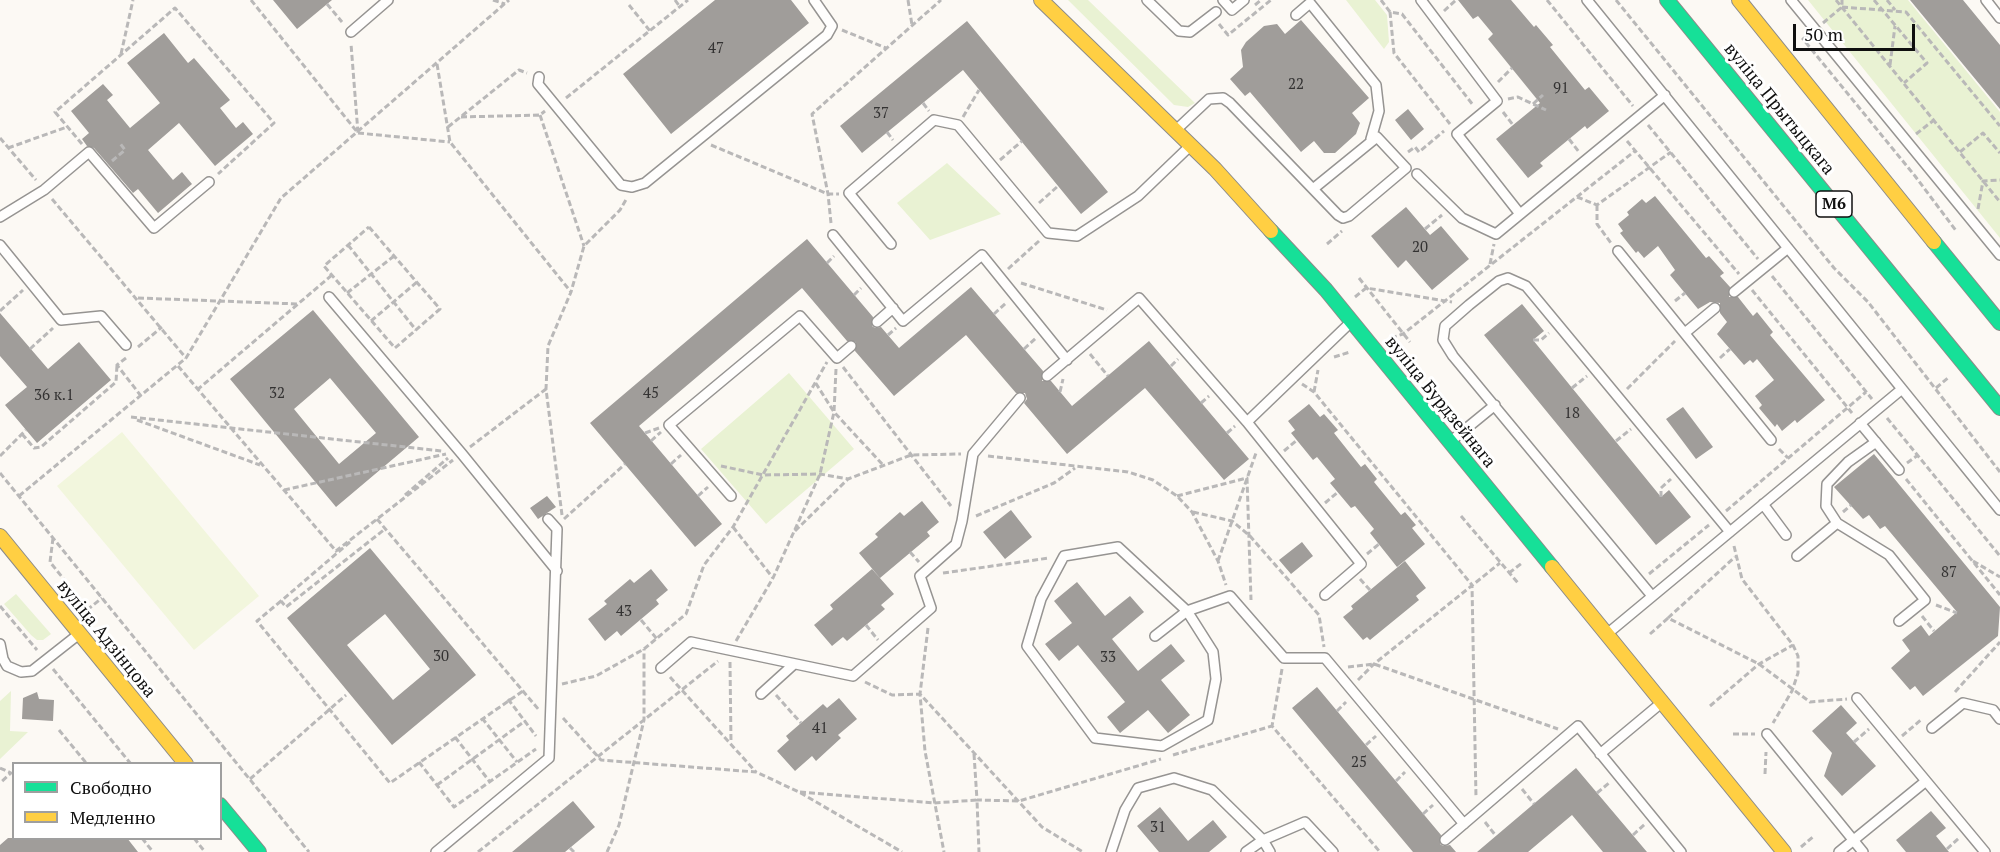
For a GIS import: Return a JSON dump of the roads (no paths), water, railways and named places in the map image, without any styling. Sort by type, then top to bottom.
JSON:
[{"type":"main road","name":"вуліца Бурдзейнага","points":[[1041,0],[1191,145],[1352,321],[1660,703],[1784,852]]},
{"type":"main road","name":"вуліца Прытыцкага","points":[[1667,0],[2000,408]]},
{"type":"main road","name":"вуліца Прытыцкага","points":[[1739,0],[2000,323]]},
{"type":"main road","name":"вуліца Адзінцова","points":[[0,536],[184,762]]},
{"type":"main road","points":[[222,807],[259,852]]},
{"type":"lane","points":[[351,32],[388,0]]},
{"type":"lane","points":[[539,77],[538,84],[621,185],[632,187],[645,183],[827,35],[832,26],[814,0]]},
{"type":"lane","points":[[1147,0],[1179,32],[1190,32],[1216,12]]},
{"type":"lane","points":[[1223,0],[1232,10],[1244,0]]},
{"type":"lane","points":[[1421,0],[1502,100],[1457,134],[1520,214]]},
{"type":"lane","points":[[1587,0],[2000,510]]},
{"type":"lane","points":[[1791,0],[2000,255]]},
{"type":"lane","points":[[1986,0],[2000,18]]},
{"type":"lane","points":[[1296,15],[1310,3],[1376,85],[1379,111],[1371,140]]},
{"type":"lane","points":[[1417,174],[1462,218],[1496,234],[1665,95]]},
{"type":"lane","points":[[1176,130],[1209,99],[1223,98],[1313,189],[1343,218],[1349,216],[1406,168],[1377,137],[1313,189]]},
{"type":"lane","points":[[891,244],[849,193],[934,120],[958,125],[1048,233],[1077,236],[1138,195],[1191,145]]},
{"type":"lane","points":[[0,218],[44,190],[89,152],[154,228],[209,182]]},
{"type":"lane","points":[[833,235],[903,321],[982,255],[1003,273],[1067,360]]},
{"type":"lane","points":[[0,245],[62,321],[101,316],[131,348]]},
{"type":"lane","points":[[1734,292],[1788,248]]},
{"type":"lane","points":[[1618,251],[1686,332],[1771,440]]},
{"type":"lane","points":[[1652,596],[1453,356],[1443,340],[1445,326],[1469,305],[1499,281],[1508,278],[1526,286],[1730,531]]},
{"type":"lane","points":[[329,297],[557,571]]},
{"type":"lane","points":[[1047,376],[1140,298],[1247,422],[1361,564],[1325,595]]},
{"type":"lane","points":[[877,322],[893,308]]},
{"type":"lane","points":[[1686,332],[1715,308]]},
{"type":"lane","points":[[731,496],[669,425],[800,316],[834,355],[851,346]]},
{"type":"lane","points":[[1247,422],[1352,321]]},
{"type":"lane","points":[[1605,635],[1902,388]]},
{"type":"lane","points":[[661,668],[691,642],[853,676],[930,608],[920,576],[956,544],[963,521],[973,454],[1020,398]]},
{"type":"lane","points":[[1449,443],[1495,405]]},
{"type":"lane","points":[[1860,423],[1899,470]]},
{"type":"lane","points":[[1876,442],[1848,462],[1827,484],[1826,506],[1837,523],[1889,555],[1925,600],[1899,621]]},
{"type":"lane","points":[[1763,504],[1786,535]]},
{"type":"lane","points":[[436,852],[549,758],[552,717],[558,685],[556,529],[548,519]]},
{"type":"lane","points":[[1797,556],[1837,523]]},
{"type":"lane","points":[[1118,547],[1187,611],[1213,652],[1216,679],[1208,720],[1162,746],[1095,738],[1027,646],[1041,599],[1064,556],[1118,547]]},
{"type":"lane","points":[[1155,636],[1187,611],[1230,596],[1284,658],[1325,658],[1464,824]]},
{"type":"lane","points":[[0,644],[3,659],[14,670],[32,671],[79,634]]},
{"type":"lane","points":[[765,690],[793,665]]},
{"type":"lane","points":[[1857,698],[1985,852]]},
{"type":"lane","points":[[1600,754],[1660,703]]},
{"type":"lane","points":[[1932,728],[1963,703],[1996,707],[2000,719]]},
{"type":"lane","points":[[1445,840],[1578,726],[1681,852]]},
{"type":"lane","points":[[1767,734],[1863,852]]},
{"type":"lane","points":[[1111,852],[1125,810],[1138,788],[1174,778],[1212,790],[1263,840],[1270,852]]},
{"type":"lane","points":[[1839,852],[1926,781]]},
{"type":"lane","points":[[1246,852],[1263,840],[1305,822],[1333,852]]}]
